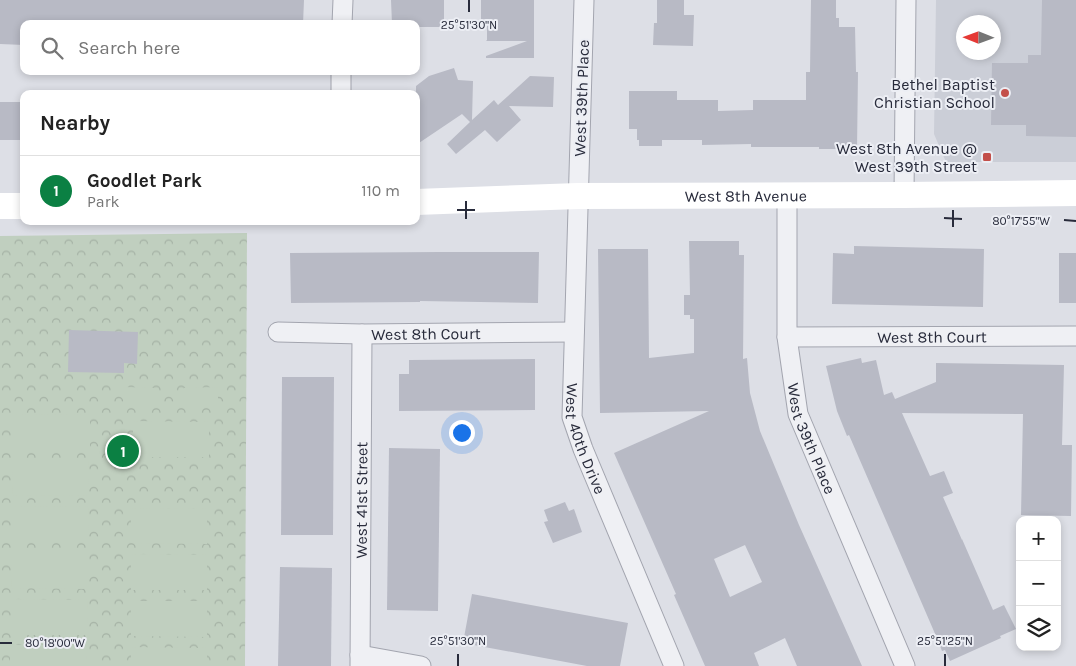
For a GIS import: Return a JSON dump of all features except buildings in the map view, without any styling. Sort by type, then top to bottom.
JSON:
[{"type":"street","points":[[342,20],[343,0]]},
{"type":"street","name":"West 39th Place","points":[[578,196],[584,0]]},
{"type":"street","points":[[904,195],[906,0]]},
{"type":"street","points":[[341,75],[341,90]]},
{"type":"street","name":"West 8th Avenue","points":[[420,202],[578,196],[1076,193]]},
{"type":"street","name":"West 40th Drive","points":[[578,196],[572,416],[674,666]]},
{"type":"street","name":"West 39th Place","points":[[787,196],[787,337],[798,414],[905,666]]},
{"type":"street","points":[[0,206],[20,206]]},
{"type":"street","name":"West 8th Court","points":[[278,332],[362,334],[574,332]]},
{"type":"street","name":"West 41st Street","points":[[360,660],[362,334]]},
{"type":"street","name":"West 8th Court","points":[[787,337],[1076,336]]},
{"type":"street","points":[[360,660],[421,666]]},
{"type":"shaded area","name":"Bethel Baptist Christian School","points":[[936,0],[1076,0],[1076,162],[946,162],[934,134]]},
{"type":"green space","points":[[247,233],[245,666],[0,666],[0,236]]},
{"type":"green space","points":[[123,387],[157,388],[157,405],[123,405]]},
{"type":"green space","points":[[218,387],[218,405],[184,405],[184,388]]},
{"type":"green space","points":[[13,414],[90,415],[90,450],[13,450]]},
{"type":"green space","points":[[133,421],[209,422],[209,457],[133,457]]},
{"type":"green space","points":[[13,460],[89,460],[88,496],[12,495]]},
{"type":"green space","points":[[12,506],[89,507],[88,542],[12,542]]},
{"type":"green space","points":[[131,508],[207,509],[207,544],[131,543]]},
{"type":"green space","points":[[12,553],[88,553],[88,589],[11,588]]},
{"type":"green space","points":[[131,554],[207,555],[207,590],[131,590]]},
{"type":"green space","points":[[11,599],[88,600],[87,635],[11,635]]},
{"type":"green space","points":[[131,601],[207,601],[207,637],[131,636]]},
{"type":"green space","points":[[10,645],[87,645],[86,666],[10,666]]},
{"type":"green space","points":[[131,647],[207,648],[207,666],[131,666]]},
{"type":"place","name":"Bethel Baptist Christian School","points":[[1005,93]]},
{"type":"place","name":"West 8th Avenue @ West 39th Street","points":[[987,157]]},
{"type":"place","name":"Goodlet Park","points":[[123,451]]}]
